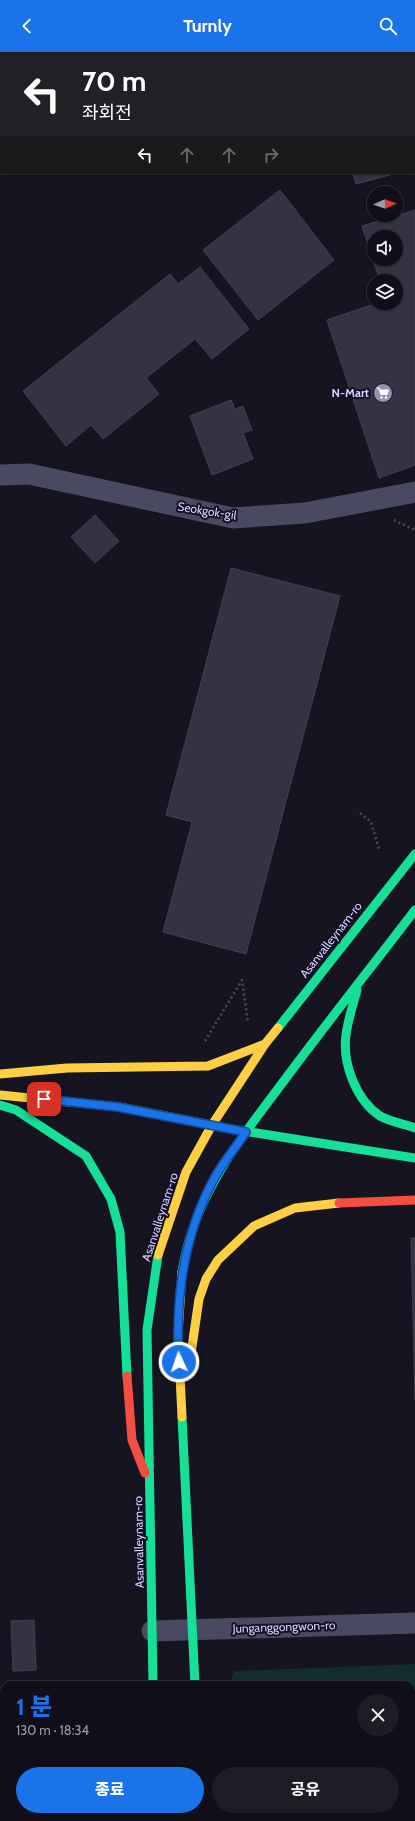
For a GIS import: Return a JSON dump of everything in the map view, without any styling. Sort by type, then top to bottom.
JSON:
[{"type":"street","name":"Seokgok-gil","points":[[0,475],[29,474],[233,518],[305,513],[415,492]]},
{"type":"street","name":"Asanvalleynam-ro","points":[[153,1681],[147,1330],[157,1257],[186,1172],[212,1125],[265,1044],[415,854]]},
{"type":"street","points":[[195,1681],[194,1630],[178,1334],[180,1284],[185,1251],[195,1221],[215,1177],[246,1132],[415,910]]},
{"type":"street","points":[[359,983],[345,1040],[350,1070],[355,1086],[362,1100],[379,1115],[415,1128]]},
{"type":"street","points":[[0,1074],[66,1068],[162,1068],[208,1066],[265,1044]]},
{"type":"street","points":[[0,1094],[118,1107],[246,1132],[415,1158]]},
{"type":"street","points":[[0,1105],[16,1110],[86,1156],[111,1199],[120,1232],[125,1355],[132,1440],[150,1484]]},
{"type":"street","points":[[182,1420],[198,1299],[206,1279],[218,1260],[234,1243],[254,1226],[295,1208],[327,1203],[415,1200]]},
{"type":"street","name":"Junganggongwon-ro","points":[[152,1632],[415,1623]]},
{"type":"path","points":[[360,812],[371,822],[379,849]]},
{"type":"path","points":[[201,1046],[242,980],[248,1023]]},
{"type":"green space","points":[[415,1664],[415,1681],[230,1681],[234,1671]]},
{"type":"building","points":[[353,174],[393,174],[356,184]]},
{"type":"building","points":[[280,190],[334,260],[258,320],[203,250]]},
{"type":"building","name":"N-Mart","points":[[415,210],[415,465],[379,478],[327,320],[367,306],[367,310],[403,310],[403,274],[378,274],[375,266],[403,266],[403,230],[367,230],[367,241],[362,226],[375,222],[403,222],[403,214]]},
{"type":"building","points":[[200,267],[249,329],[212,359],[195,339],[146,378],[159,394],[103,439],[91,425],[66,446],[23,391],[170,274],[178,284]]},
{"type":"building","points":[[231,400],[235,409],[243,406],[252,430],[243,433],[253,459],[212,475],[190,416]]},
{"type":"building","points":[[95,515],[119,541],[95,563],[71,537]]},
{"type":"building","points":[[231,568],[340,596],[246,954],[163,932],[192,822],[166,815]]},
{"type":"building","points":[[411,1238],[415,1238],[415,1400]]},
{"type":"building","points":[[34,1620],[36,1670],[13,1671],[11,1621]]},
{"type":"traffic: fast","points":[[278,1028],[415,854]]},
{"type":"traffic: fast","points":[[182,1272],[188,1243],[197,1216],[209,1191],[238,1143],[320,1033],[415,910]]},
{"type":"traffic: fast","points":[[357,990],[348,1023],[345,1046],[346,1057],[352,1080],[364,1101],[380,1116],[415,1128]]},
{"type":"traffic: fast","points":[[0,1105],[16,1110],[86,1156],[111,1199],[120,1232],[127,1376]]},
{"type":"traffic: fast","points":[[231,1129],[415,1158]]},
{"type":"traffic: fast","points":[[153,1681],[147,1330],[158,1255]]},
{"type":"traffic: fast","points":[[182,1417],[195,1681]]},
{"type":"traffic: slow","points":[[158,1255],[186,1172],[212,1125],[265,1044],[278,1028]]},
{"type":"traffic: slow","points":[[0,1074],[67,1068],[208,1066],[265,1044]]},
{"type":"traffic: slow","points":[[0,1095],[119,1107],[231,1129]]},
{"type":"traffic: slow","points":[[189,1367],[199,1299],[206,1279],[218,1260],[254,1226],[295,1208],[339,1203]]},
{"type":"traffic: slow","points":[[182,1272],[178,1334],[182,1417]]},
{"type":"traffic: jam","points":[[339,1203],[415,1200]]},
{"type":"traffic: jam","points":[[127,1376],[132,1440],[145,1473]]},
{"type":"place","name":"N-Mart","points":[[383,393]]},
{"type":"route","points":[[44,1099],[118,1107],[246,1132],[215,1177],[195,1221],[185,1251],[180,1284],[178,1334],[179,1362]]}]
